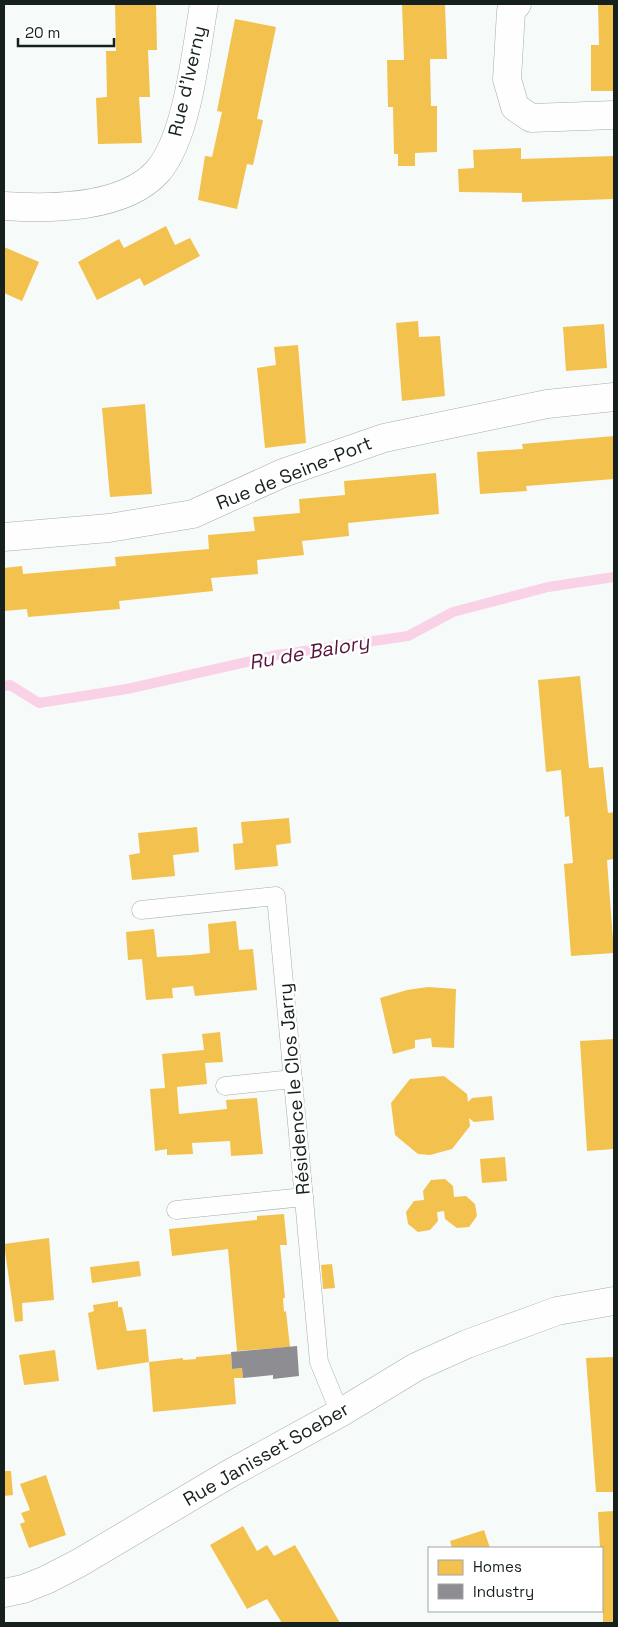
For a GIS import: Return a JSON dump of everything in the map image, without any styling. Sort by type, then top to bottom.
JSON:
[{"type":"street","name":"Rue d'Iverny","points":[[4,206],[88,204],[119,197],[144,183],[158,170],[175,139],[185,107],[204,4]]},
{"type":"street","points":[[517,4],[510,11],[507,79],[515,107],[531,118],[614,115]]},
{"type":"street","name":"Rue de Seine-Port","points":[[4,537],[109,528],[193,514],[283,473],[384,438],[547,404],[614,397]]},
{"type":"street","name":"Rue Janisset Soeber","points":[[4,1593],[23,1589],[79,1564],[229,1474],[340,1413],[416,1367],[467,1344],[557,1311],[614,1301]]},
{"type":"lane","name":"Résidence le Clos Jarry","points":[[141,910],[276,896],[319,1362],[340,1413]]},
{"type":"lane","points":[[225,1086],[293,1079]]},
{"type":"lane","points":[[176,1210],[304,1197]]},
{"type":"building: Homes","points":[[115,4],[156,4],[157,50],[148,50],[150,97],[139,97],[142,143],[98,144],[96,98],[107,97],[106,51],[116,51]]},
{"type":"building: Homes","points":[[402,4],[445,4],[447,59],[430,59],[431,106],[437,106],[437,152],[415,153],[415,166],[398,166],[398,154],[394,154],[393,107],[388,107],[387,60],[404,60]]},
{"type":"building: Homes","points":[[598,4],[614,4],[614,91],[591,91],[591,45],[599,45]]},
{"type":"building: Homes","points":[[235,19],[276,27],[257,119],[263,120],[253,165],[247,164],[237,209],[198,200],[205,156],[212,157],[222,112],[217,111]]},
{"type":"building: Homes","points":[[521,148],[521,159],[614,156],[614,199],[522,202],[522,193],[459,192],[458,169],[474,168],[473,150]]},
{"type":"building: Homes","points":[[166,226],[175,245],[190,238],[200,256],[144,286],[140,278],[97,300],[78,262],[119,239],[124,248]]},
{"type":"building: Homes","points":[[4,247],[39,262],[22,301],[4,293]]},
{"type":"building: Homes","points":[[418,321],[419,337],[440,336],[445,396],[402,401],[396,323]]},
{"type":"building: Homes","points":[[604,324],[607,368],[566,371],[563,327]]},
{"type":"building: Homes","points":[[298,345],[306,443],[265,448],[257,368],[276,365],[274,347]]},
{"type":"building: Homes","points":[[145,404],[152,494],[110,497],[102,408]]},
{"type":"building: Homes","points":[[614,436],[614,479],[526,486],[527,491],[480,494],[477,452],[523,449],[522,444]]},
{"type":"building: Homes","points":[[436,473],[439,514],[348,523],[349,536],[302,541],[304,555],[257,560],[258,574],[211,578],[213,591],[119,601],[120,609],[28,617],[27,609],[4,611],[4,568],[22,566],[23,574],[116,566],[115,557],[209,549],[208,535],[255,531],[253,517],[300,513],[299,499],[345,495],[344,481]]},
{"type":"building: Homes","points":[[580,676],[589,768],[603,767],[608,813],[614,812],[614,859],[607,860],[614,953],[571,956],[564,864],[573,863],[569,816],[565,817],[561,770],[546,772],[538,680]]},
{"type":"building: Homes","points":[[289,818],[291,843],[276,845],[278,866],[235,870],[233,844],[243,843],[241,822]]},
{"type":"building: Homes","points":[[197,827],[199,852],[173,855],[175,876],[132,880],[129,855],[140,853],[138,833]]},
{"type":"building: Homes","points":[[236,921],[239,950],[253,949],[257,990],[195,996],[193,986],[172,988],[173,998],[146,1000],[142,959],[128,960],[126,932],[154,929],[157,957],[191,955],[210,953],[208,924]]},
{"type":"building: Homes","points":[[428,987],[456,989],[454,1048],[432,1047],[431,1038],[415,1040],[415,1048],[393,1054],[380,998],[407,990]]},
{"type":"building: Homes","points":[[220,1032],[223,1062],[205,1063],[207,1084],[177,1087],[179,1114],[227,1109],[226,1100],[257,1098],[263,1154],[231,1156],[230,1141],[192,1143],[193,1154],[167,1155],[167,1149],[155,1151],[150,1089],[165,1088],[162,1054],[204,1050],[202,1034]]},
{"type":"building: Homes","points":[[614,1039],[614,1149],[587,1151],[580,1041]]},
{"type":"building: Homes","points":[[444,1076],[467,1094],[468,1102],[472,1098],[492,1096],[494,1120],[474,1122],[469,1118],[470,1126],[452,1149],[430,1155],[418,1154],[395,1135],[391,1103],[410,1079]]},
{"type":"building: Homes","points":[[505,1157],[507,1181],[482,1183],[480,1159]]},
{"type":"building: Homes","points":[[445,1179],[453,1186],[454,1197],[466,1196],[475,1204],[477,1216],[469,1227],[457,1228],[445,1219],[444,1211],[437,1212],[438,1221],[430,1230],[418,1232],[408,1224],[406,1212],[414,1201],[424,1200],[423,1191],[431,1180]]},
{"type":"building: Homes","points":[[284,1214],[287,1245],[280,1245],[285,1298],[283,1298],[284,1312],[286,1311],[290,1347],[237,1351],[228,1249],[172,1256],[169,1229],[257,1220],[257,1216]]},
{"type":"building: Homes","points":[[49,1238],[54,1300],[22,1303],[23,1321],[15,1322],[4,1244]]},
{"type":"building: Homes","points":[[139,1261],[141,1276],[92,1283],[90,1267]]},
{"type":"building: Homes","points":[[332,1264],[335,1288],[323,1289],[321,1265]]},
{"type":"building: Homes","points":[[118,1301],[118,1307],[122,1307],[127,1331],[146,1329],[149,1362],[97,1370],[88,1313],[94,1311],[93,1305]]},
{"type":"building: Homes","points":[[55,1350],[59,1381],[24,1385],[19,1355]]},
{"type":"building: Homes","points":[[231,1354],[232,1369],[242,1368],[243,1378],[234,1378],[236,1404],[153,1412],[149,1362],[183,1358],[183,1360],[196,1359],[196,1357]]},
{"type":"building: Homes","points":[[614,1357],[614,1492],[596,1492],[586,1358]]},
{"type":"building: Homes","points":[[4,1471],[11,1471],[13,1495],[4,1496]]},
{"type":"building: Homes","points":[[46,1475],[66,1535],[29,1548],[20,1524],[25,1522],[21,1513],[30,1510],[20,1484]]},
{"type":"building: Homes","points":[[614,1511],[614,1623],[603,1623],[603,1547],[600,1547],[598,1512]]},
{"type":"building: Homes","points":[[243,1526],[257,1551],[267,1545],[274,1556],[295,1545],[340,1623],[282,1623],[267,1599],[247,1609],[210,1545]]},
{"type":"building: Homes","points":[[484,1530],[490,1547],[452,1547],[450,1541]]},
{"type":"building: Industry","points":[[297,1346],[299,1376],[273,1379],[273,1375],[243,1378],[242,1368],[232,1369],[231,1352]]},
{"type":"waterway","name":"Ru de Balory","points":[[4,686],[10,685],[39,703],[127,689],[277,655],[408,636],[453,612],[548,587],[614,577]]}]
